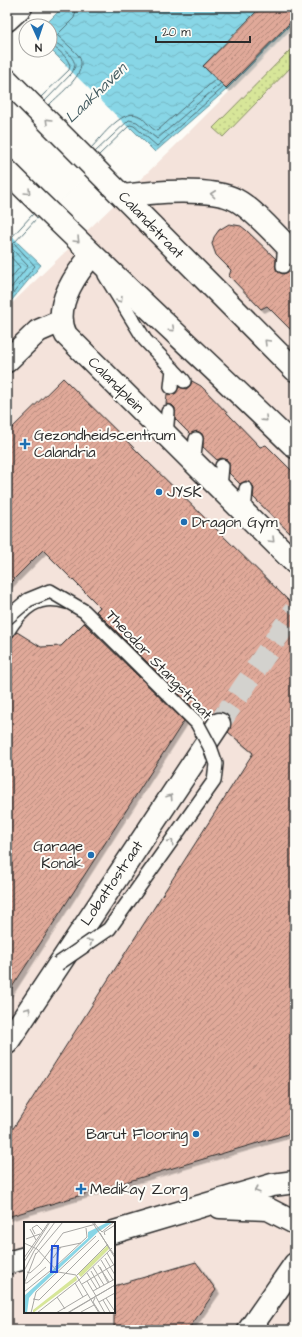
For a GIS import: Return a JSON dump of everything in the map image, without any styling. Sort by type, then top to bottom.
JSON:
[{"type":"street","points":[[7,20],[21,7]]},
{"type":"street","name":"Calandstraat","points":[[7,80],[124,196],[295,370]]},
{"type":"street","points":[[7,171],[92,255],[190,345],[295,448]]},
{"type":"street","points":[[124,196],[158,192],[224,195],[237,200],[248,208],[287,255]]},
{"type":"street","points":[[7,361],[38,331],[61,321],[61,313],[70,287],[78,273],[92,255]]},
{"type":"street","name":"Calandplein","points":[[61,321],[69,338],[295,563]]},
{"type":"street","name":"Lobattostraat","points":[[7,1043],[213,732]]},
{"type":"street","points":[[115,1232],[203,1207],[272,1185],[295,1182]]},
{"type":"street","points":[[203,1207],[268,1209],[295,1223]]},
{"type":"street","points":[[7,1263],[24,1258]]},
{"type":"street","points":[[249,1330],[295,1264]]},
{"type":"lane","points":[[92,255],[145,340],[184,381]]},
{"type":"lane","points":[[171,387],[173,369]]},
{"type":"lane","points":[[166,435],[168,412]]},
{"type":"lane","points":[[193,462],[196,439]]},
{"type":"lane","points":[[220,488],[222,466]]},
{"type":"lane","points":[[244,512],[246,489]]},
{"type":"lane","name":"Theodor Stangstraat","points":[[7,618],[28,600],[50,591],[84,611],[197,723],[210,747],[216,764],[214,781],[109,929],[58,964]]},
{"type":"lane","points":[[7,632],[27,609],[40,600],[53,598],[67,602],[213,732]]},
{"type":"shaded area","points":[[295,26],[295,1258],[244,1330],[7,1330],[7,308],[173,148]]},
{"type":"shaded area","points":[[295,1264],[295,1330],[249,1330]]},
{"type":"green space","points":[[295,45],[295,63],[223,137],[213,128]]},
{"type":"water","name":"Laakhaven","points":[[63,7],[295,7],[295,20],[226,90],[155,152],[131,128],[18,243],[41,265],[7,306],[7,126],[66,67],[66,65],[58,57],[58,18],[52,18]]},
{"type":"pier","points":[[66,66],[131,130],[19,243],[7,231],[7,124]]},
{"type":"building","points":[[261,7],[295,7],[295,18],[226,88],[203,66]]},
{"type":"building","points":[[229,224],[241,226],[276,259],[276,269],[278,272],[283,274],[288,272],[295,278],[295,334],[267,306],[261,309],[229,276],[231,270],[216,255],[212,244],[214,237],[219,230]]},
{"type":"building","points":[[63,378],[295,607],[295,1132],[7,1217],[7,1138],[253,753],[228,732],[231,724],[230,718],[226,714],[219,712],[210,716],[197,703],[193,708],[96,611],[100,607],[43,550],[7,586],[7,433]]},
{"type":"building","points":[[192,381],[201,386],[260,447],[266,445],[295,474],[295,538],[253,497],[254,489],[251,483],[246,481],[240,484],[229,473],[229,463],[227,460],[222,458],[217,460],[203,447],[203,436],[201,433],[197,431],[190,434],[175,419],[175,408],[172,405],[166,404],[167,394],[175,394],[179,387],[186,389],[190,386]]},
{"type":"building","points":[[84,623],[184,721],[7,995],[7,640],[11,639],[17,632],[41,647],[61,646]]},
{"type":"building","points":[[196,1262],[216,1290],[188,1330],[114,1330],[115,1286]]},
{"type":"tunnel","points":[[219,724],[295,610]]},
{"type":"place","name":"Gezondheidscentrum Calandria","points":[[25,444]]},
{"type":"place","name":"JYSK","points":[[159,492]]},
{"type":"place","name":"Dragon Gym","points":[[184,522]]},
{"type":"place","name":"Garage Konak","points":[[91,855]]},
{"type":"place","name":"Barut Flooring","points":[[196,1134]]},
{"type":"place","name":"Medikay Zorg","points":[[81,1189]]}]
